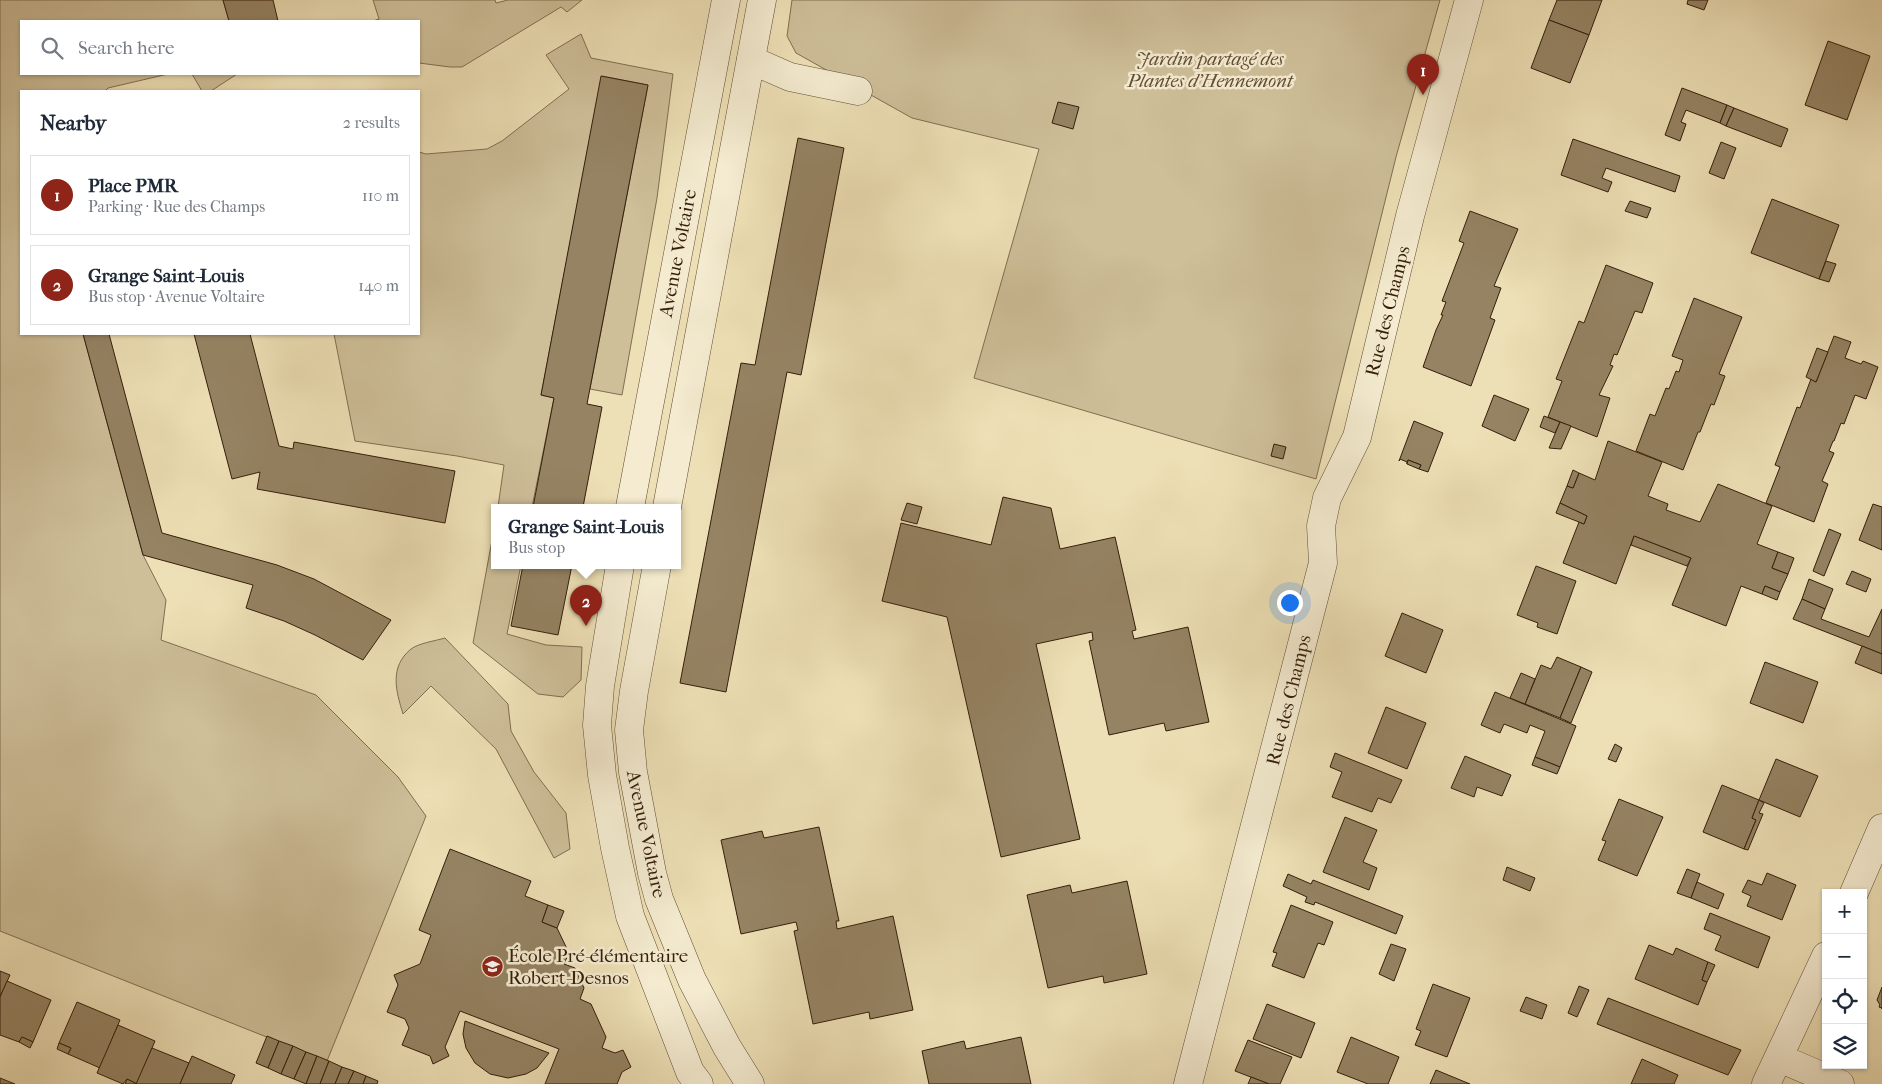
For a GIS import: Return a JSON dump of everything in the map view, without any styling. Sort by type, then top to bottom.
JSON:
[{"type":"street","name":"Avenue Voltaire","points":[[631,504],[726,0]]},
{"type":"street","name":"Avenue Voltaire","points":[[668,504],[762,0]]},
{"type":"street","name":"Rue des Champs","points":[[1188,1084],[1323,563],[1321,526],[1327,498],[1357,437],[1410,216],[1469,0]]},
{"type":"street","points":[[751,60],[790,77],[858,91]]},
{"type":"street","name":"Avenue Voltaire","points":[[619,569],[600,686],[597,725],[602,776],[630,916],[690,1072],[699,1084]]},
{"type":"street","name":"Avenue Voltaire","points":[[656,569],[634,691],[629,730],[633,772],[659,900],[692,980],[727,1047],[750,1084]]},
{"type":"street","points":[[1856,889],[1882,828]]},
{"type":"street","points":[[1766,1084],[1822,965]]},
{"type":"street","points":[[1779,1058],[1840,1084]]},
{"type":"green space","points":[[0,0],[223,0],[229,20],[20,20],[20,75],[164,75],[106,90],[20,90],[20,335],[83,335],[143,555],[166,600],[161,640],[316,695],[398,777],[426,816],[327,1061],[0,931]]},
{"type":"green space","points":[[373,0],[495,0],[496,3],[508,0],[582,0],[567,12],[561,7],[462,67],[420,63],[420,20],[376,20],[379,19]]},
{"type":"green space","name":"Jardin partagé des Plantes d'Hennemont","points":[[792,0],[1440,0],[1396,157],[1316,479],[974,378],[1039,149],[912,118],[796,53],[787,36]]},
{"type":"green space","points":[[581,34],[591,58],[673,74],[657,198],[622,395],[590,389],[648,85],[602,76],[541,395],[554,398],[533,504],[498,504],[504,465],[355,441],[334,335],[420,335],[420,152],[426,154],[487,149],[502,141],[569,89],[546,55]]},
{"type":"green space","points":[[193,75],[235,75],[213,90],[201,90]]},
{"type":"green space","points":[[491,546],[491,569],[520,569],[507,634],[546,645],[582,647],[581,680],[563,697],[538,694],[473,643]]},
{"type":"green space","points":[[445,638],[508,704],[511,731],[534,772],[566,813],[570,849],[554,858],[496,749],[431,686],[403,714],[396,680],[399,664],[404,656],[414,647]]},
{"type":"building","points":[[223,0],[273,0],[278,20],[229,20]]},
{"type":"building","points":[[1557,0],[1602,0],[1589,35],[1549,20]]},
{"type":"building","points":[[1688,0],[1708,0],[1704,10],[1687,4]]},
{"type":"building","points":[[1549,20],[1589,35],[1570,83],[1531,68]]},
{"type":"building","points":[[1828,41],[1870,56],[1847,120],[1805,105]]},
{"type":"building","points":[[601,76],[648,85],[587,404],[602,407],[584,504],[534,504],[554,398],[541,395]]},
{"type":"building","points":[[1682,88],[1727,105],[1720,123],[1686,110],[1681,122],[1686,124],[1680,141],[1665,135]]},
{"type":"building","points":[[1058,102],[1079,107],[1073,129],[1052,123]]},
{"type":"building","points":[[1727,105],[1734,108],[1726,126],[1720,123]]},
{"type":"building","points":[[1734,108],[1788,129],[1781,147],[1726,126]]},
{"type":"building","points":[[798,138],[844,148],[801,375],[787,372],[726,692],[680,683],[741,363],[755,365]]},
{"type":"building","points":[[1573,139],[1680,176],[1675,192],[1606,168],[1602,178],[1612,182],[1608,192],[1561,175]]},
{"type":"building","points":[[1721,142],[1736,148],[1724,179],[1709,173]]},
{"type":"building","points":[[1772,199],[1839,225],[1819,279],[1751,253]]},
{"type":"building","points":[[1630,201],[1651,208],[1647,218],[1625,211]]},
{"type":"building","points":[[1470,211],[1518,229],[1494,286],[1501,288],[1490,318],[1495,320],[1471,386],[1423,367],[1443,315],[1441,315],[1446,302],[1442,301],[1464,243],[1459,241]]},
{"type":"building","points":[[1826,261],[1836,264],[1829,282],[1819,279]]},
{"type":"building","points":[[1606,265],[1653,283],[1642,313],[1635,311],[1617,355],[1614,354],[1610,365],[1613,366],[1599,395],[1610,398],[1597,437],[1548,417],[1562,381],[1556,379],[1579,321],[1584,323]]},
{"type":"building","points":[[1694,298],[1742,317],[1719,374],[1725,376],[1714,405],[1711,404],[1683,470],[1636,451],[1650,414],[1655,416],[1666,388],[1669,389],[1676,371],[1679,372],[1683,360],[1672,356]]},
{"type":"building","points":[[83,335],[109,335],[162,533],[277,565],[314,579],[391,620],[363,660],[284,621],[246,608],[253,585],[143,555]]},
{"type":"building","points":[[194,335],[250,335],[279,446],[293,449],[294,442],[455,471],[445,523],[257,489],[260,472],[232,479]]},
{"type":"building","points":[[1834,336],[1851,342],[1845,358],[1861,364],[1863,361],[1878,367],[1866,399],[1855,395],[1844,424],[1841,423],[1833,441],[1829,451],[1834,453],[1822,481],[1828,484],[1814,522],[1766,503],[1780,467],[1775,465],[1797,407],[1800,408],[1811,379],[1816,382]]},
{"type":"building","points":[[1817,348],[1828,352],[1816,382],[1806,377]]},
{"type":"building","points":[[1494,395],[1529,409],[1515,441],[1482,426]]},
{"type":"building","points":[[1544,416],[1560,422],[1555,433],[1540,427]]},
{"type":"building","points":[[1414,421],[1443,433],[1428,472],[1419,469],[1421,465],[1408,460],[1407,464],[1407,462],[1400,459],[1399,461]]},
{"type":"building","points":[[1560,422],[1571,426],[1561,449],[1549,448]]},
{"type":"building","points":[[1608,441],[1662,462],[1648,496],[1668,504],[1666,510],[1700,522],[1718,484],[1772,506],[1757,544],[1778,552],[1772,568],[1788,574],[1780,592],[1765,586],[1762,594],[1741,586],[1726,626],[1672,605],[1691,558],[1634,536],[1616,584],[1563,563],[1579,522],[1584,524],[1587,516],[1560,503],[1567,486],[1573,488],[1579,473],[1595,480]]},
{"type":"building","points":[[1274,444],[1286,447],[1283,459],[1271,456]]},
{"type":"building","points":[[1408,460],[1421,465],[1419,469],[1407,464]]},
{"type":"building","points":[[1573,470],[1579,473],[1573,488],[1567,486]]},
{"type":"building","points":[[1003,497],[1051,508],[1060,549],[1115,537],[1136,630],[1132,631],[1134,639],[1188,627],[1209,722],[1166,731],[1164,723],[1109,735],[1089,641],[1093,640],[1092,632],[1036,644],[1080,839],[1001,857],[947,617],[882,601],[901,523],[991,545]]},
{"type":"building","points":[[907,503],[922,507],[917,524],[901,520]]},
{"type":"building","points":[[1560,503],[1587,516],[1584,524],[1556,513]]},
{"type":"building","points":[[1873,504],[1882,507],[1882,550],[1859,540]]},
{"type":"building","points":[[1829,529],[1841,534],[1824,576],[1813,571]]},
{"type":"building","points":[[1634,536],[1691,558],[1687,566],[1631,545]]},
{"type":"building","points":[[1778,552],[1794,558],[1788,574],[1772,568]]},
{"type":"building","points":[[1536,566],[1576,581],[1557,634],[1537,627],[1538,623],[1517,615]]},
{"type":"building","points":[[522,569],[571,569],[558,635],[511,626]]},
{"type":"building","points":[[1852,571],[1871,579],[1866,592],[1846,584]]},
{"type":"building","points":[[1809,579],[1833,589],[1825,609],[1802,599]]},
{"type":"building","points":[[1765,586],[1780,592],[1777,600],[1762,594]]},
{"type":"building","points":[[1802,599],[1825,609],[1821,619],[1869,637],[1882,609],[1882,654],[1793,619]]},
{"type":"building","points":[[1402,613],[1443,630],[1426,673],[1385,656]]},
{"type":"building","points":[[1862,646],[1882,654],[1882,674],[1855,663]]},
{"type":"building","points":[[1557,657],[1581,667],[1560,718],[1525,704],[1541,665],[1551,669]]},
{"type":"building","points":[[1765,662],[1818,682],[1803,723],[1750,703]]},
{"type":"building","points":[[1581,667],[1592,672],[1571,723],[1560,718]]},
{"type":"building","points":[[1521,673],[1535,679],[1525,704],[1510,698]]},
{"type":"building","points":[[1495,692],[1576,726],[1560,767],[1535,757],[1545,731],[1530,725],[1527,733],[1504,724],[1500,733],[1481,725]]},
{"type":"building","points":[[1386,707],[1426,723],[1407,769],[1368,753]]},
{"type":"building","points":[[1615,744],[1622,748],[1616,762],[1608,759]]},
{"type":"building","points":[[1335,753],[1402,780],[1391,803],[1378,798],[1372,812],[1332,797],[1342,772],[1330,767]]},
{"type":"building","points":[[1465,756],[1511,775],[1502,796],[1477,787],[1474,797],[1451,788]]},
{"type":"building","points":[[1535,757],[1560,767],[1557,774],[1532,765]]},
{"type":"building","points":[[1776,759],[1818,776],[1800,817],[1759,800]]},
{"type":"building","points":[[1722,785],[1759,800],[1752,818],[1756,820],[1744,849],[1703,832]]},
{"type":"building","points":[[1619,799],[1663,817],[1637,876],[1598,860],[1606,841],[1602,840]]},
{"type":"building","points":[[1759,800],[1764,803],[1759,813],[1763,814],[1748,850],[1744,849],[1756,820],[1752,818]]},
{"type":"building","points":[[1345,817],[1377,830],[1363,862],[1377,868],[1369,890],[1323,872]]},
{"type":"building","points":[[819,827],[839,921],[836,921],[837,929],[893,916],[913,1010],[870,1019],[869,1012],[813,1024],[794,931],[798,930],[796,922],[741,934],[721,840],[762,831],[764,838]]},
{"type":"building","name":"École Pré-élémentaire Robert-Desnos","points":[[450,849],[531,881],[525,896],[548,905],[542,922],[557,928],[569,953],[564,964],[575,968],[584,988],[580,999],[591,1004],[606,1037],[602,1048],[615,1053],[623,1050],[631,1067],[622,1072],[617,1084],[545,1084],[559,1049],[460,1011],[445,1047],[449,1056],[433,1064],[430,1056],[402,1045],[409,1028],[405,1019],[387,1012],[398,985],[394,975],[420,964],[431,935],[419,930]]},
{"type":"building","points":[[1507,867],[1535,878],[1530,891],[1503,880]]},
{"type":"building","points":[[1687,869],[1700,874],[1691,898],[1677,893]]},
{"type":"building","points":[[1767,873],[1796,885],[1782,920],[1747,906],[1751,896],[1742,892],[1748,880],[1762,885]]},
{"type":"building","points":[[1288,874],[1311,884],[1313,880],[1403,916],[1396,934],[1315,902],[1314,905],[1305,902],[1307,897],[1283,886]]},
{"type":"building","points":[[1127,881],[1147,974],[1104,983],[1103,976],[1048,988],[1027,895],[1070,885],[1072,893]]},
{"type":"building","points":[[1697,882],[1724,894],[1718,909],[1691,898]]},
{"type":"building","points":[[548,905],[564,911],[557,928],[542,922]]},
{"type":"building","points":[[1291,905],[1333,922],[1324,945],[1318,943],[1304,978],[1272,966],[1277,953],[1273,952]]},
{"type":"building","points":[[1710,913],[1770,937],[1758,968],[1715,950],[1721,936],[1704,929]]},
{"type":"building","points":[[1391,944],[1406,949],[1394,981],[1379,974]]},
{"type":"building","points":[[1649,945],[1673,955],[1676,948],[1708,962],[1702,980],[1707,982],[1698,1005],[1635,979]]},
{"type":"building","points":[[1708,962],[1715,965],[1707,982],[1702,980]]},
{"type":"building","points":[[0,971],[10,975],[0,997]]},
{"type":"building","points":[[7,981],[51,1000],[33,1042],[22,1037],[19,1042],[0,1035],[0,997]]},
{"type":"building","points":[[1433,984],[1470,998],[1447,1057],[1415,1045],[1421,1031],[1416,1029]]},
{"type":"building","points":[[1579,986],[1589,990],[1577,1017],[1568,1013]]},
{"type":"building","points":[[1882,987],[1882,1009],[1877,1000]]},
{"type":"building","points":[[1526,997],[1547,1005],[1542,1019],[1520,1011]]},
{"type":"building","points":[[1608,998],[1741,1050],[1728,1075],[1597,1024]]},
{"type":"building","points":[[77,1002],[120,1020],[100,1068],[68,1054],[71,1048],[59,1043]]},
{"type":"building","points":[[1267,1004],[1315,1023],[1301,1058],[1253,1039]]},
{"type":"building","points":[[465,1021],[549,1053],[537,1068],[526,1074],[508,1078],[490,1074],[475,1063],[466,1048],[463,1034]]},
{"type":"building","points":[[118,1025],[155,1041],[137,1084],[127,1079],[123,1084],[97,1073]]},
{"type":"building","points":[[267,1036],[279,1041],[268,1068],[256,1063]]},
{"type":"building","points":[[22,1037],[33,1042],[30,1048],[19,1042]]},
{"type":"building","points":[[1021,1037],[1031,1084],[929,1084],[922,1051],[964,1041],[966,1049]]},
{"type":"building","points":[[1351,1037],[1399,1057],[1388,1084],[1368,1084],[1337,1072]]},
{"type":"building","points":[[1248,1040],[1292,1057],[1280,1084],[1269,1084],[1235,1071]]},
{"type":"building","points":[[279,1041],[293,1046],[281,1074],[268,1068]]},
{"type":"building","points":[[59,1043],[71,1048],[68,1054],[57,1049]]},
{"type":"building","points":[[293,1046],[306,1052],[294,1079],[281,1074]]},
{"type":"building","points":[[152,1048],[189,1063],[180,1084],[136,1084]]},
{"type":"building","points":[[306,1052],[317,1056],[306,1084],[294,1079]]},
{"type":"building","points":[[192,1056],[235,1075],[231,1084],[180,1084]]},
{"type":"building","points":[[317,1056],[329,1061],[320,1084],[306,1084]]},
{"type":"building","points":[[1642,1059],[1678,1075],[1674,1084],[1631,1084]]},
{"type":"building","points":[[329,1061],[342,1067],[335,1084],[320,1084]]},
{"type":"building","points":[[342,1067],[354,1071],[348,1084],[335,1084]]},
{"type":"building","points":[[1436,1070],[1470,1084],[1430,1084]]},
{"type":"building","points":[[354,1071],[366,1076],[363,1084],[348,1084]]},
{"type":"building","points":[[366,1076],[378,1081],[377,1084],[363,1084]]},
{"type":"building","points":[[1251,1077],[1269,1084],[1248,1084]]},
{"type":"building","points":[[0,1078],[15,1084],[0,1084]]},
{"type":"building","points":[[127,1079],[137,1084],[125,1084]]},
{"type":"place","name":"Place PMR","points":[[1423,95]]},
{"type":"place","name":"Grange Saint-Louis","points":[[586,626]]},
{"type":"place","name":"École Pré-élémentaire Robert-Desnos","points":[[492,966]]}]
